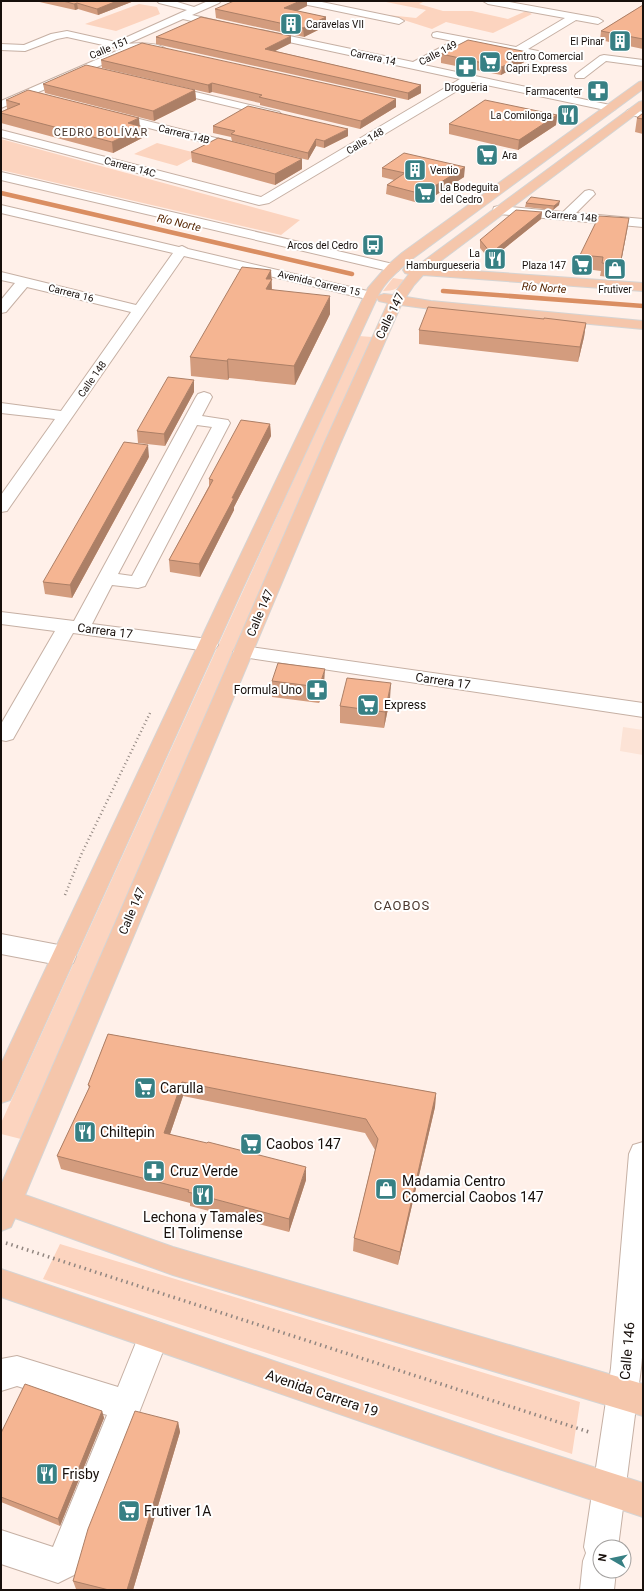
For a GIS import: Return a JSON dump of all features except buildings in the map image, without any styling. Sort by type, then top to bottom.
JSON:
[{"type":"main road","name":"Calle 147","points":[[1,1092],[371,296],[393,268],[643,84]]},
{"type":"main road","name":"Calle 147","points":[[3,1207],[332,444],[396,301],[418,272],[499,210],[637,114],[643,104]]},
{"type":"main road","points":[[393,268],[418,272],[643,287]]},
{"type":"main road","name":"Avenida Carrera 15","points":[[371,296],[396,301],[643,325]]},
{"type":"main road","points":[[3,1207],[173,1261],[633,1397]]},
{"type":"main road","name":"Avenida Carrera 19","points":[[1,1283],[496,1452],[643,1500]]},
{"type":"street","name":"Carrera 14","points":[[162,1],[183,6],[244,30],[610,108]]},
{"type":"street","name":"Carrera 14","points":[[175,1],[198,12]]},
{"type":"street","name":"Calle 151","points":[[1,105],[138,46],[216,1]]},
{"type":"street","points":[[328,6],[339,1]]},
{"type":"street","points":[[488,1],[598,21]]},
{"type":"street","points":[[308,2],[399,21]]},
{"type":"street","name":"Calle 151","points":[[198,12],[215,11],[226,6]]},
{"type":"street","name":"Carrera 14","points":[[183,16],[198,12],[215,11]]},
{"type":"street","name":"Calle 151","points":[[1,94],[183,16]]},
{"type":"street","points":[[518,50],[574,17]]},
{"type":"street","points":[[1,42],[25,48],[65,32],[120,43],[126,47],[138,46],[171,52]]},
{"type":"street","points":[[437,35],[534,53]]},
{"type":"street","name":"Calle 149","points":[[414,66],[463,40]]},
{"type":"street","points":[[1,47],[15,46]]},
{"type":"street","points":[[580,76],[604,58],[643,63]]},
{"type":"street","points":[[85,69],[101,72]]},
{"type":"street","name":"Calle 148","points":[[258,201],[265,200],[470,78]]},
{"type":"street","points":[[154,85],[286,116]]},
{"type":"street","points":[[27,94],[43,98]]},
{"type":"street","points":[[404,104],[419,108]]},
{"type":"street","name":"Carrera 14B","points":[[104,114],[252,151]]},
{"type":"street","name":"Carrera 14C","points":[[1,133],[258,201]]},
{"type":"street","points":[[356,133],[371,137]]},
{"type":"street","points":[[304,164],[319,168]]},
{"type":"street","points":[[1,176],[393,268]]},
{"type":"street","points":[[566,216],[589,194]]},
{"type":"street","name":"Avenida Carrera 15","points":[[1,209],[182,250],[371,296]]},
{"type":"street","name":"Carrera 14B","points":[[499,210],[643,223]]},
{"type":"street","name":"Calle 148","points":[[4,499],[66,416],[182,250]]},
{"type":"street","name":"Carrera 16","points":[[1,276],[140,310]]},
{"type":"street","points":[[1,309],[24,281]]},
{"type":"street","points":[[6,734],[74,627],[107,579],[204,398]]},
{"type":"street","points":[[1,408],[66,416]]},
{"type":"street","points":[[107,579],[138,582],[222,423],[192,420]]},
{"type":"street","points":[[147,505],[177,509]]},
{"type":"street","name":"Carrera 17","points":[[1,618],[208,645]]},
{"type":"street","name":"Carrera 17","points":[[243,652],[643,710]]},
{"type":"street","points":[[1,944],[64,956]]},
{"type":"street","name":"Calle 146","points":[[602,1539],[616,1441],[633,1397],[626,1368],[640,1216],[643,1154]]},
{"type":"street","points":[[1,1547],[58,1566],[64,1562],[154,1336]]},
{"type":"street","points":[[1,1375],[17,1371],[126,1405]]},
{"type":"street","points":[[597,1590],[598,1579]]},
{"type":"path","points":[[1,1242],[616,1441]]},
{"type":"shaded area","points":[[425,1],[419,4],[443,11],[472,11],[508,19],[526,11],[532,14],[493,33],[446,22],[432,29],[388,15],[416,18],[426,10],[386,2]]},
{"type":"shaded area","points":[[139,4],[157,7],[160,14],[116,31],[85,24]]},
{"type":"shaded area","points":[[1,139],[300,220],[281,235],[1,170]]},
{"type":"shaded area","points":[[157,143],[200,154],[177,166],[134,154]]},
{"type":"shaded area","points":[[393,278],[406,280],[396,288],[383,291]]},
{"type":"shaded area","points":[[359,336],[372,337],[234,656],[21,1139],[1,1134],[1,1123]]},
{"type":"shaded area","points":[[623,727],[643,730],[643,755],[620,751]]},
{"type":"shaded area","points":[[60,1244],[580,1402],[572,1454],[43,1279]]},
{"type":"waterway","name":"Río Norte","points":[[1,193],[352,274]]},
{"type":"waterway","name":"Río Norte","points":[[443,291],[643,306]]},
{"type":"place","name":"Caravelas VII","points":[[291,24]]},
{"type":"place","name":"El Pinar","points":[[620,41]]},
{"type":"place","name":"Centro Comercial Capri Express","points":[[490,62]]},
{"type":"place","name":"Drogueria","points":[[466,67]]},
{"type":"place","name":"Farmacenter","points":[[598,91]]},
{"type":"place","name":"La Comilonga","points":[[568,115]]},
{"type":"place","name":"Ara","points":[[487,155]]},
{"type":"place","name":"Ventio","points":[[415,170]]},
{"type":"place","name":"La Bodeguita del Cedro","points":[[425,193]]},
{"type":"place","name":"Arcos del Cedro","points":[[373,245]]},
{"type":"place","name":"La Hamburgueseria","points":[[495,259]]},
{"type":"place","name":"Plaza 147","points":[[582,265]]},
{"type":"place","name":"Frutiver","points":[[615,269]]},
{"type":"place","name":"Formula Uno","points":[[317,690]]},
{"type":"place","name":"Express","points":[[368,705]]},
{"type":"place","name":"Carulla","points":[[145,1088]]},
{"type":"place","name":"Chiltepin","points":[[85,1132]]},
{"type":"place","name":"Caobos 147","points":[[251,1144]]},
{"type":"place","name":"Cruz Verde","points":[[154,1171]]},
{"type":"place","name":"Madamia Centro Comercial Caobos 147","points":[[386,1189]]},
{"type":"place","name":"Lechona y Tamales El Tolimense","points":[[203,1195]]},
{"type":"place","name":"Frisby","points":[[47,1474]]},
{"type":"place","name":"Frutiver 1A","points":[[129,1511]]},
{"type":"district","name":"CEDRO BOLÍVAR","points":[[101,132]]},
{"type":"district","name":"CAOBOS","points":[[402,905]]}]
